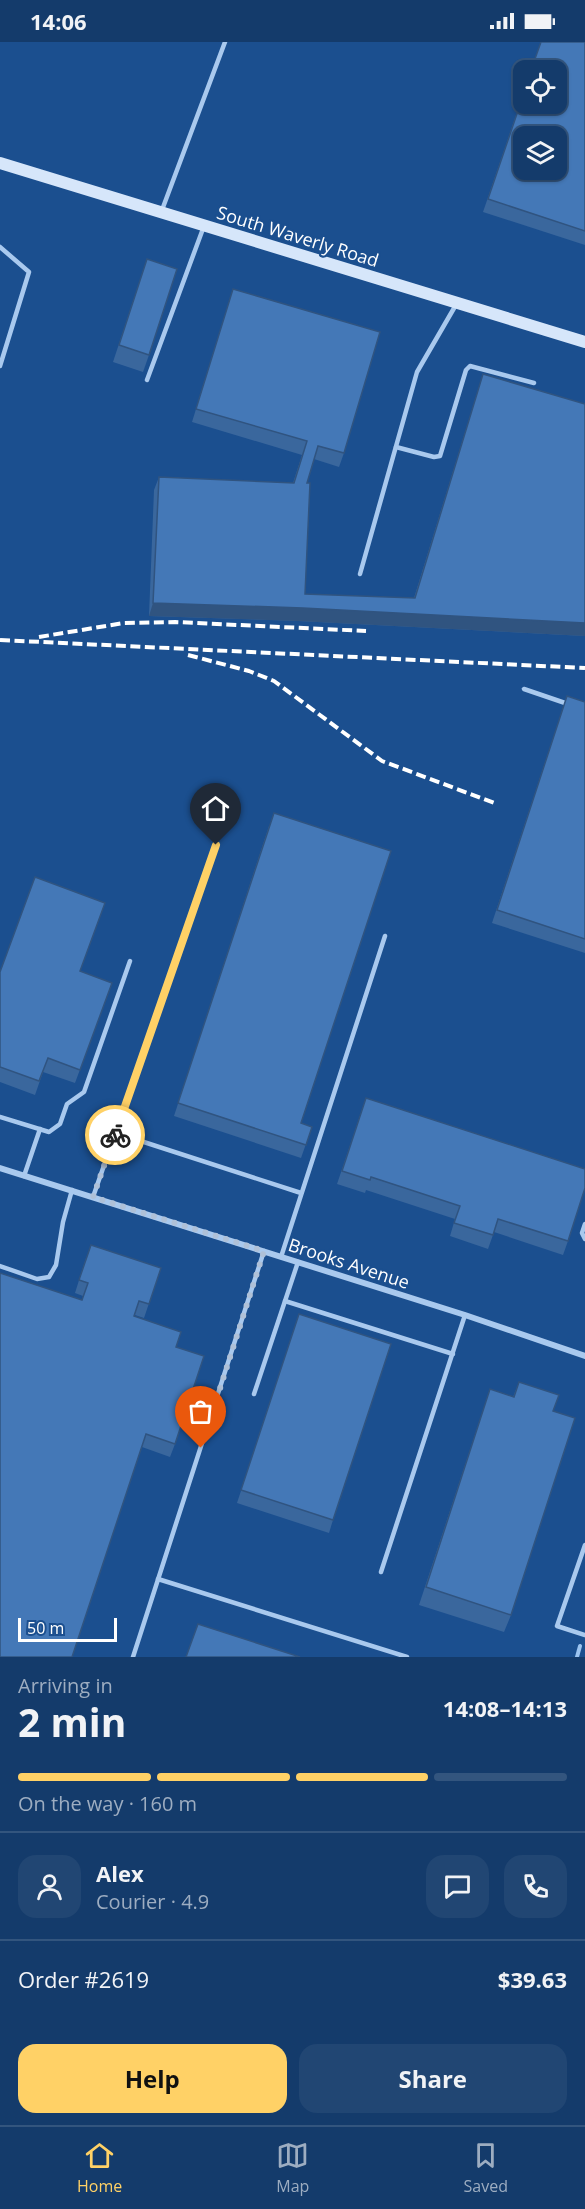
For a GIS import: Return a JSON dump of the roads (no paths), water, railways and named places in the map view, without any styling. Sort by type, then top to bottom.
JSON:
[{"type":"main road","name":"South Waverly Road","points":[[0,163],[585,342]]},
{"type":"street","name":"Brooks Avenue","points":[[0,1168],[465,1315],[585,1356]]},
{"type":"lane","points":[[162,213],[225,42]]},
{"type":"lane","points":[[147,380],[204,226]]},
{"type":"lane","points":[[0,247],[29,272],[0,366]]},
{"type":"lane","points":[[360,574],[417,372],[457,303]]},
{"type":"lane","points":[[396,447],[434,457],[440,456],[466,370],[470,366],[534,384]]},
{"type":"lane","points":[[524,689],[575,706]]},
{"type":"lane","points":[[93,1197],[216,845]]},
{"type":"lane","points":[[281,1257],[385,936]]},
{"type":"lane","points":[[0,1117],[49,1132],[60,1124],[68,1104],[84,1092],[130,961]]},
{"type":"lane","points":[[24,1176],[40,1129]]},
{"type":"lane","points":[[116,1133],[302,1193]]},
{"type":"lane","points":[[0,1266],[37,1279],[49,1277],[57,1265],[63,1222],[72,1190]]},
{"type":"lane","points":[[585,1224],[582,1233],[585,1239]]},
{"type":"lane","points":[[133,1657],[264,1251]]},
{"type":"lane","points":[[254,1394],[298,1262]]},
{"type":"lane","points":[[285,1301],[453,1354]]},
{"type":"lane","points":[[381,1572],[465,1315]]},
{"type":"lane","points":[[585,1545],[557,1626],[585,1635]]},
{"type":"lane","points":[[158,1579],[407,1657]]},
{"type":"waterway","points":[[577,1657],[580,1646]]},
{"type":"railway","points":[[39,637],[124,623],[175,622],[366,631]]},
{"type":"railway","points":[[0,640],[585,668]]},
{"type":"railway","points":[[188,655],[249,671],[274,681],[382,761],[497,804]]}]
